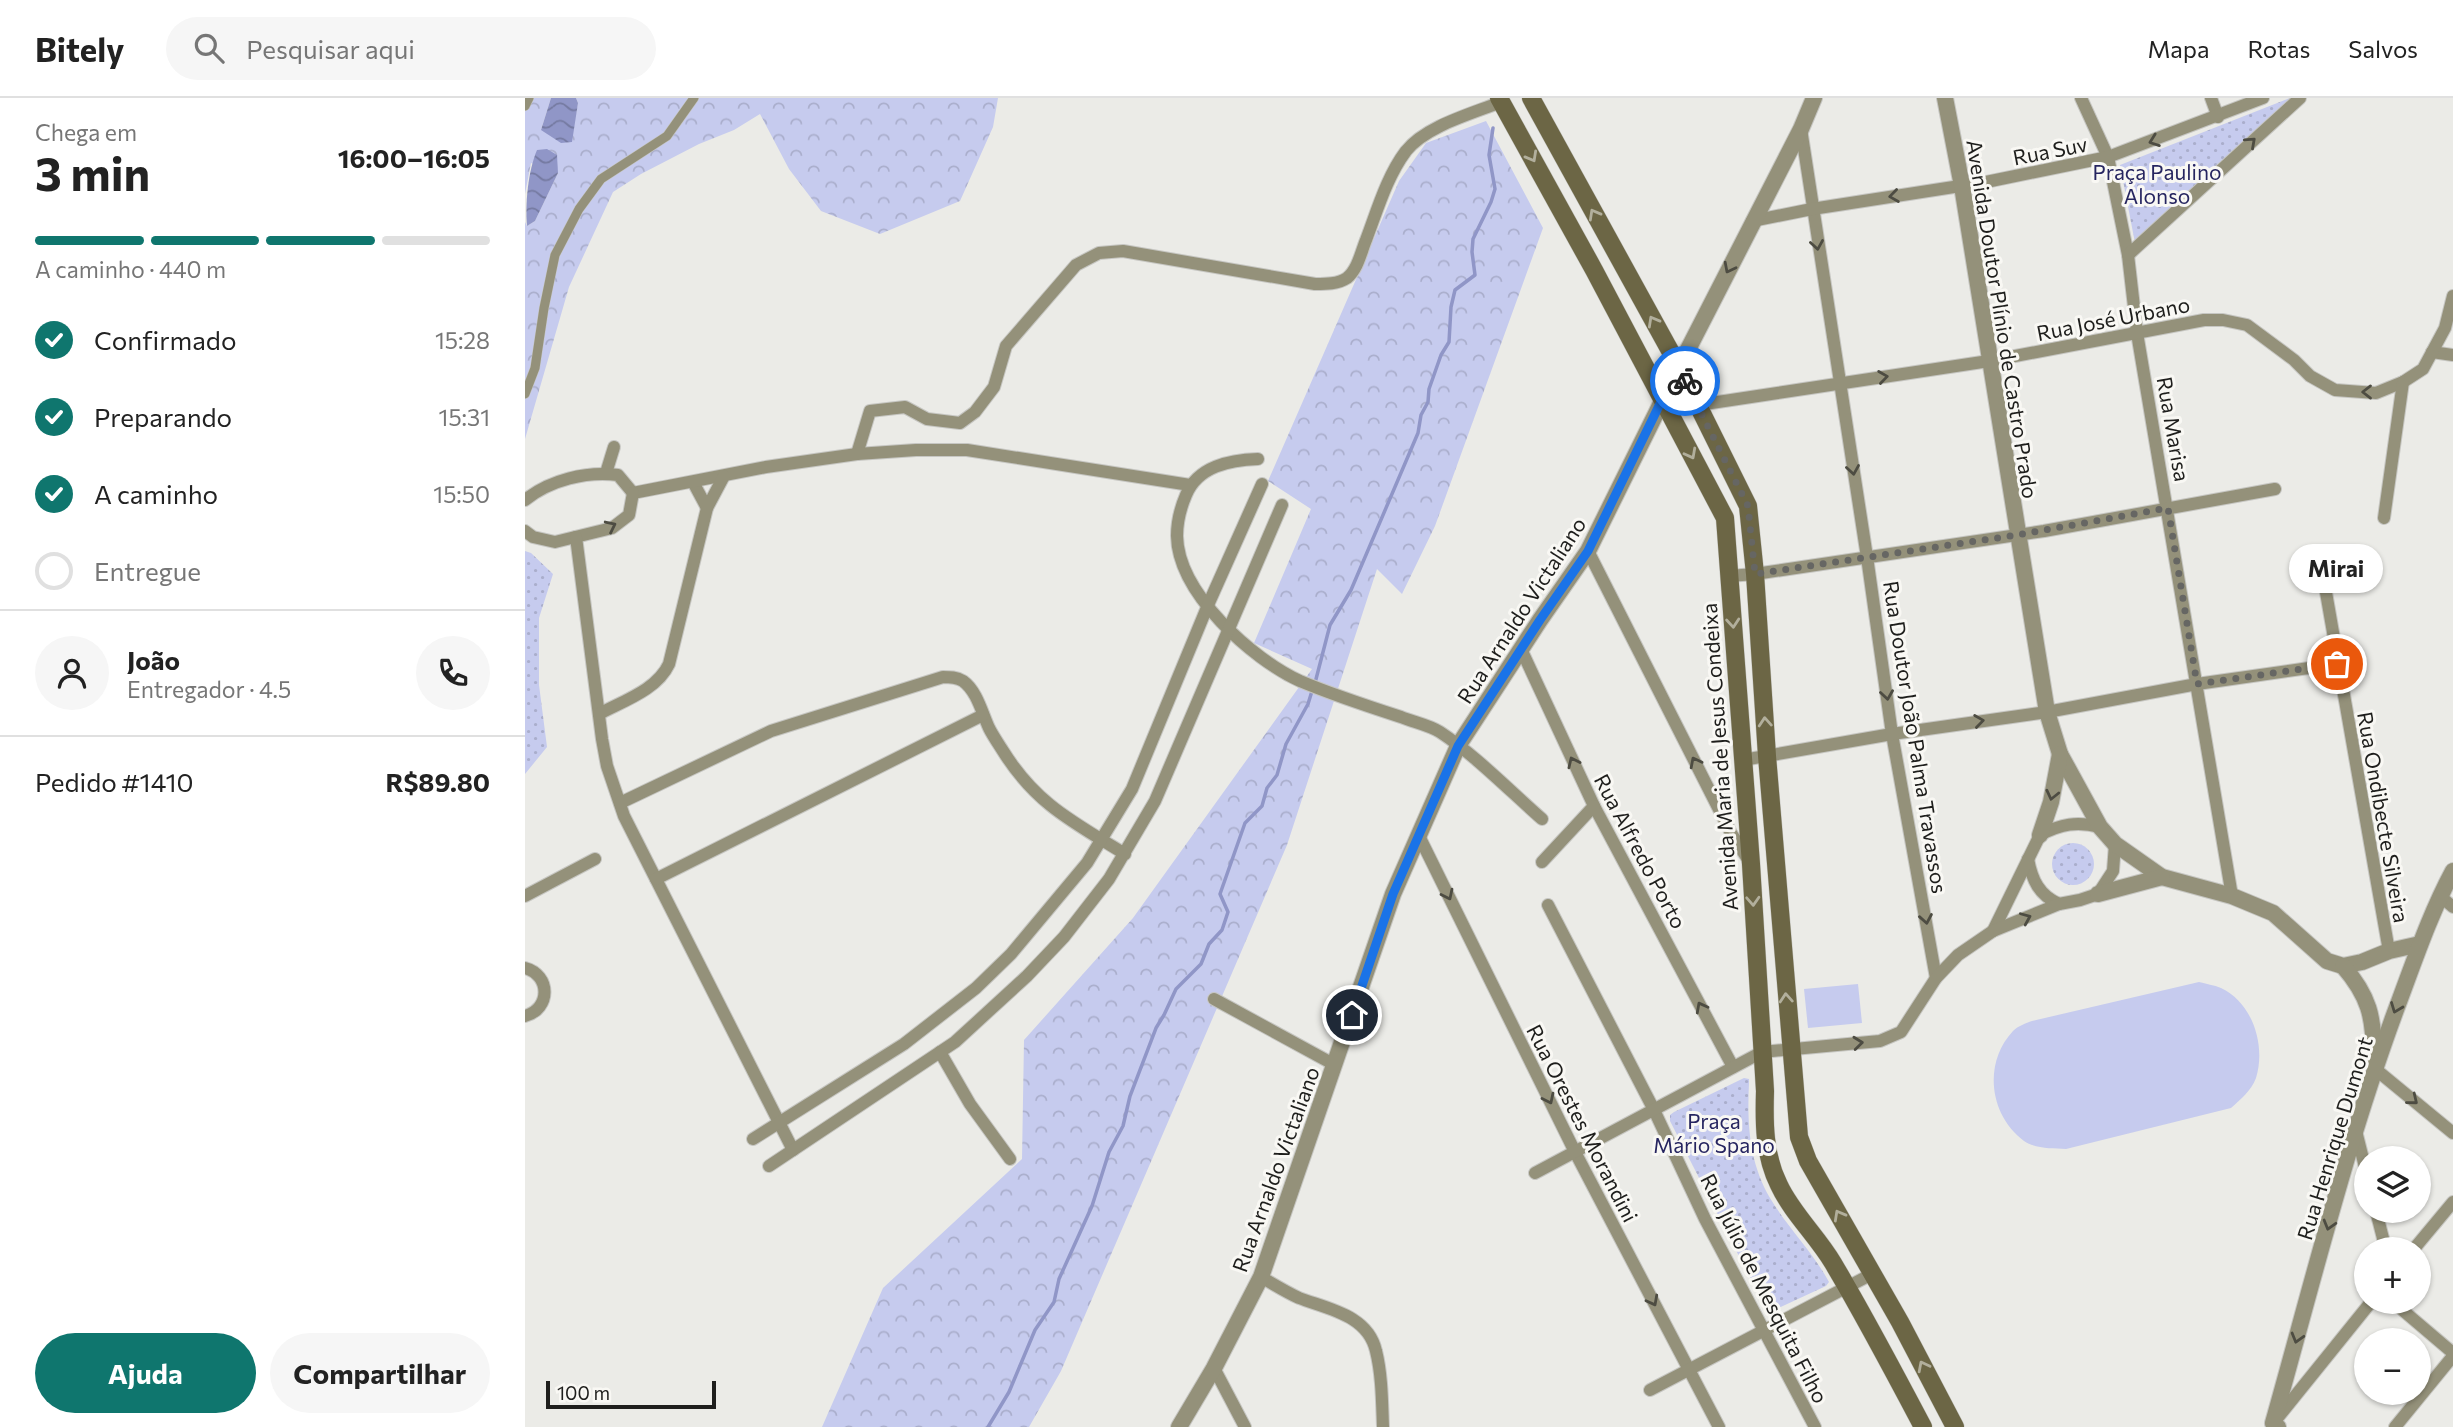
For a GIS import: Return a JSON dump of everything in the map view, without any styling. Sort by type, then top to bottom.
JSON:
[{"type":"main road","points":[[1531,98],[1678,367],[1748,506],[1798,1137],[1808,1161],[1900,1322],[1955,1427]]},
{"type":"main road","name":"Avenida Maria de Jesus Condeixa","points":[[1500,100],[1594,270],[1724,519],[1751,864],[1765,1091],[1764,1127],[1770,1160],[1779,1185],[1848,1289],[1923,1427]]},
{"type":"main road","points":[[1551,191],[1561,190],[1575,180]]},
{"type":"main road","points":[[1594,270],[1603,272],[1615,285],[1625,282],[1627,274]]},
{"type":"street","points":[[525,106],[529,98]]},
{"type":"street","points":[[525,394],[535,368],[555,255],[579,209],[601,180],[667,136],[694,98]]},
{"type":"street","name":"Rua Arnaldo Victaliano","points":[[1179,1427],[1214,1368],[1261,1277],[1393,894],[1458,746],[1588,551],[1678,367],[1801,129],[1814,98]]},
{"type":"street","name":"Avenida Doutor Plínio de Castro Prado","points":[[1945,98],[1962,186],[2047,712],[2060,754],[2100,827],[2115,844],[2162,877],[2232,897],[2273,914],[2327,961],[2343,966],[2360,985],[2374,1024],[2374,1068]]},
{"type":"street","name":"Rua Marisa","points":[[2081,98],[2108,157],[2128,255],[2137,333],[2232,897]]},
{"type":"street","points":[[2211,98],[2218,117]]},
{"type":"street","name":"Rua Suv","points":[[1752,221],[1962,186],[2108,157],[2263,98]]},
{"type":"street","points":[[2128,255],[2299,98]]},
{"type":"street","points":[[857,454],[870,411],[905,407],[927,419],[960,423],[975,412],[994,387],[1006,346],[1076,265],[1099,253],[1123,251],[1315,284],[1332,284],[1346,278],[1356,266],[1388,183],[1405,152],[1419,137],[1438,126],[1500,100]]},
{"type":"street","name":"Rua Doutor João Palma Travassos","points":[[1801,129],[1892,734],[1936,978]]},
{"type":"street","name":"Rua José Urbano","points":[[1663,402],[1698,405],[1989,361],[2204,320],[2223,320],[2247,325],[2294,360],[2310,376],[2335,390],[2376,393],[2403,382],[2423,369],[2445,328],[2453,296]]},
{"type":"street","points":[[2432,352],[2453,355]]},
{"type":"street","points":[[2384,518],[2403,382]]},
{"type":"street","points":[[606,473],[614,447]]},
{"type":"street","points":[[633,494],[857,454],[916,450],[967,450],[1190,485]]},
{"type":"street","points":[[1258,459],[1236,460],[1211,468],[1190,485],[1179,512],[1177,539],[1187,575],[1208,605],[1227,629],[1253,652],[1298,680],[1438,731],[1542,819]]},
{"type":"street","points":[[525,500],[539,489],[584,475],[606,473],[618,475],[633,494],[629,515],[612,528],[555,542],[533,537],[525,531]]},
{"type":"street","points":[[599,714],[651,685],[664,674],[669,664],[708,508],[724,476]]},
{"type":"street","points":[[693,482],[708,508]]},
{"type":"street","points":[[753,1139],[904,1044],[976,988],[1011,954],[1087,863],[1132,789],[1208,605],[1262,484]]},
{"type":"street","points":[[1729,576],[2017,535],[2275,489]]},
{"type":"street","points":[[769,1166],[955,1042],[1064,937],[1109,879],[1155,801],[1282,505]]},
{"type":"street","points":[[576,537],[607,766],[620,803],[656,880],[793,1150]]},
{"type":"street","points":[[1588,551],[1731,833],[1751,864]]},
{"type":"street","name":"Rua Ondibecte Silveira","points":[[2321,564],[2389,951]]},
{"type":"street","name":"Rua Alfredo Porto","points":[[1521,649],[1594,806],[1733,1067]]},
{"type":"street","points":[[1743,760],[1892,734],[2047,712],[2197,684],[2337,664]]},
{"type":"street","points":[[620,803],[771,731],[943,677],[954,677],[965,682],[973,693],[1014,768],[1035,794],[1069,821],[1125,854]]},
{"type":"street","points":[[656,880],[983,715]]},
{"type":"street","points":[[1993,931],[2040,835],[2051,802],[2060,754]]},
{"type":"street","points":[[1542,862],[1594,806]]},
{"type":"street","points":[[2040,835],[2069,824],[2083,823],[2100,827]]},
{"type":"street","name":"Rua Orestes Morandini","points":[[1418,834],[1575,1152],[1719,1427]]},
{"type":"street","points":[[2098,894],[2113,871],[2115,844]]},
{"type":"street","points":[[525,896],[595,859]]},
{"type":"street","points":[[2028,859],[2032,877],[2041,892],[2049,900],[2059,904]]},
{"type":"street","name":"Rua Henrique Dumont","points":[[2274,1426],[2374,1068],[2420,944],[2453,871]]},
{"type":"street","points":[[1535,1173],[1762,1052],[1880,1041],[1901,1032],[1936,978],[1958,955],[1993,931],[2059,904],[2162,877]]},
{"type":"street","points":[[2440,896],[2453,907]]},
{"type":"street","name":"Rua Júlio de Mesquita Filho","points":[[1548,905],[1654,1110],[1705,1219],[1815,1427]]},
{"type":"street","points":[[2343,966],[2420,944]]},
{"type":"street","points":[[525,1016],[536,1011],[545,997],[543,981],[527,967]]},
{"type":"street","points":[[1214,999],[1335,1065]]},
{"type":"street","points":[[940,1052],[970,1104],[1010,1159]]},
{"type":"street","points":[[2374,1068],[2453,1133]]},
{"type":"street","points":[[2356,1130],[2360,1146]]},
{"type":"street","points":[[2424,1237],[2453,1202]]},
{"type":"street","points":[[1650,1390],[1688,1368],[1848,1289],[1872,1274]]},
{"type":"street","points":[[1261,1277],[1296,1297],[1354,1319],[1366,1331],[1376,1348],[1383,1427]]},
{"type":"street","points":[[2274,1426],[2362,1314]]},
{"type":"street","points":[[2395,1427],[2453,1355],[2407,1314]]},
{"type":"street","points":[[1214,1368],[1245,1427]]},
{"type":"green space","points":[[525,98],[551,98],[541,130],[575,119],[578,103],[576,98],[998,98],[993,127],[960,201],[880,234],[821,211],[789,169],[760,114],[734,130],[699,144],[641,174],[613,192],[569,287],[525,439],[525,222],[527,226],[535,221],[558,173],[531,163],[525,194]]},
{"type":"green space","name":"Praça Paulino Alonso","points":[[2295,98],[2135,243],[2120,165]]},
{"type":"green space","points":[[1486,121],[1543,228],[1435,526],[1402,594],[1377,569],[1287,845],[1061,1371],[1029,1427],[822,1427],[883,1288],[1022,1159],[1024,1040],[1133,918],[1312,669],[1254,643],[1311,509],[1268,481],[1399,181],[1426,143]]},
{"type":"green space","points":[[525,551],[531,553],[553,574],[539,618],[539,685],[547,747],[525,774]]},
{"type":"green space","points":[[2073,843],[2088,849],[2094,864],[2088,879],[2073,885],[2058,879],[2052,864],[2058,849]]},
{"type":"green space","points":[[2199,982],[2221,988],[2232,995],[2249,1015],[2258,1039],[2259,1066],[2256,1078],[2249,1091],[2231,1108],[2066,1149],[2034,1145],[2024,1141],[2012,1130],[1997,1103],[1994,1073],[2003,1044],[2015,1029],[2032,1021]]},
{"type":"green space","points":[[1858,984],[1862,1023],[1808,1028],[1804,989]]},
{"type":"green space","name":"Praça Mário Spano","points":[[1744,1078],[1749,1079],[1751,1142],[1763,1184],[1777,1209],[1816,1260],[1829,1282],[1826,1286],[1772,1311],[1766,1309],[1670,1121],[1670,1115],[1674,1112]]},
{"type":"water","points":[[551,98],[576,98],[578,103],[572,142],[561,143],[541,130]]},
{"type":"water","points":[[547,149],[557,155],[558,173],[535,221],[527,226],[531,168],[537,150]]},
{"type":"waterway","points":[[1315,683],[1330,625],[1351,590],[1418,433],[1421,415],[1428,402],[1429,389],[1441,355],[1449,342],[1455,290],[1475,275],[1473,239],[1495,189],[1489,155],[1493,128]]},
{"type":"waterway","points":[[988,1427],[1009,1392],[1035,1330],[1054,1302],[1059,1279],[1092,1206],[1109,1152],[1123,1126],[1130,1096],[1156,1028],[1176,989],[1201,964],[1209,944],[1222,930],[1228,912],[1220,894],[1245,823],[1262,806],[1267,788],[1277,775],[1286,744],[1308,704],[1312,691]]},
{"type":"way so far","points":[[1685,381],[1748,506],[1755,574],[2017,535],[2168,508],[2197,684],[2337,664]]},
{"type":"place","name":"Mirai","points":[[2337,664]]},
{"type":"route","points":[[1352,1015],[1393,894],[1458,746],[1588,551],[1678,367],[1685,381]]}]
